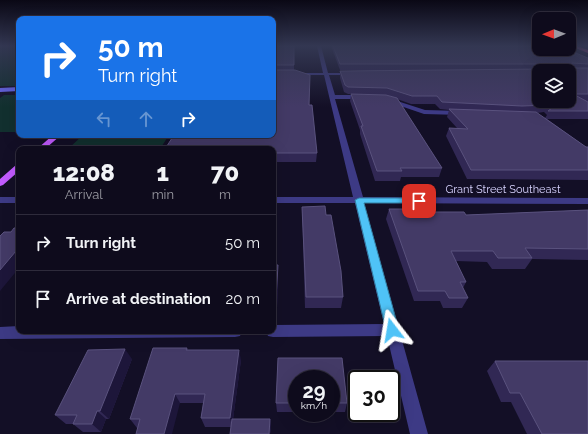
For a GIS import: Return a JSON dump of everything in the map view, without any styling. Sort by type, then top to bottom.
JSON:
[{"type":"main road","points":[[1,89],[16,89]]},
{"type":"main road","points":[[44,146],[53,138]]},
{"type":"main road","points":[[0,183],[16,170]]},
{"type":"street","points":[[325,66],[419,434]]},
{"type":"street","points":[[276,74],[358,74]]},
{"type":"street","points":[[333,98],[369,98]]},
{"type":"street","points":[[380,99],[424,112],[471,114]]},
{"type":"street","points":[[0,200],[16,200]]},
{"type":"street","name":"Grant Street Southeast","points":[[276,200],[588,201]]},
{"type":"street","points":[[276,331],[392,330]]},
{"type":"street","points":[[0,333],[16,333]]},
{"type":"green space","points":[[0,66],[16,66],[16,86],[0,86]]},
{"type":"green space","points":[[4,95],[16,95],[16,132],[0,132],[0,98]]},
{"type":"green space","points":[[80,138],[167,138],[162,146],[71,146]]},
{"type":"building","points":[[576,68],[588,68],[588,94],[576,94]]},
{"type":"building","points":[[532,69],[532,106],[442,102],[437,96],[412,96],[387,88],[348,87],[345,85],[340,71]]},
{"type":"building","points":[[276,70],[295,70],[310,75],[309,105],[312,105],[317,153],[276,153],[276,146],[167,146],[172,138],[276,138]]},
{"type":"building","points":[[351,94],[386,95],[397,98],[442,168],[400,168],[402,171],[377,171]]},
{"type":"building","points":[[576,96],[588,102],[588,111],[548,111],[552,108],[576,108]]},
{"type":"building","points":[[449,109],[536,112],[588,147],[588,170],[471,170],[449,128],[468,129]]},
{"type":"building","points":[[325,206],[326,215],[331,215],[341,271],[343,297],[306,297],[302,207]]},
{"type":"building","points":[[389,209],[431,209],[433,212],[464,212],[466,215],[588,210],[588,249],[525,248],[532,258],[498,258],[493,251],[451,251],[466,282],[460,282],[468,298],[449,298],[445,291],[418,291]]},
{"type":"building","points":[[14,228],[16,228],[16,251],[0,270],[0,236],[4,232],[11,232]]},
{"type":"building","points":[[276,265],[278,265],[276,298]]},
{"type":"building","points":[[153,348],[187,348],[186,350],[239,350],[230,418],[201,418],[205,394],[175,394],[164,434],[136,434],[140,419],[130,419]]},
{"type":"building","points":[[125,349],[100,411],[97,411],[92,424],[73,424],[77,415],[55,415],[88,350]]},
{"type":"building","points":[[278,358],[342,358],[347,403],[340,403],[340,370],[288,370],[288,403],[276,403]]},
{"type":"building","points":[[495,361],[588,361],[588,434],[542,434],[520,393],[510,393]]},
{"type":"building","points":[[232,419],[270,419],[269,434],[230,434]]},
{"type":"route","points":[[392,330],[359,200],[419,201]]}]
